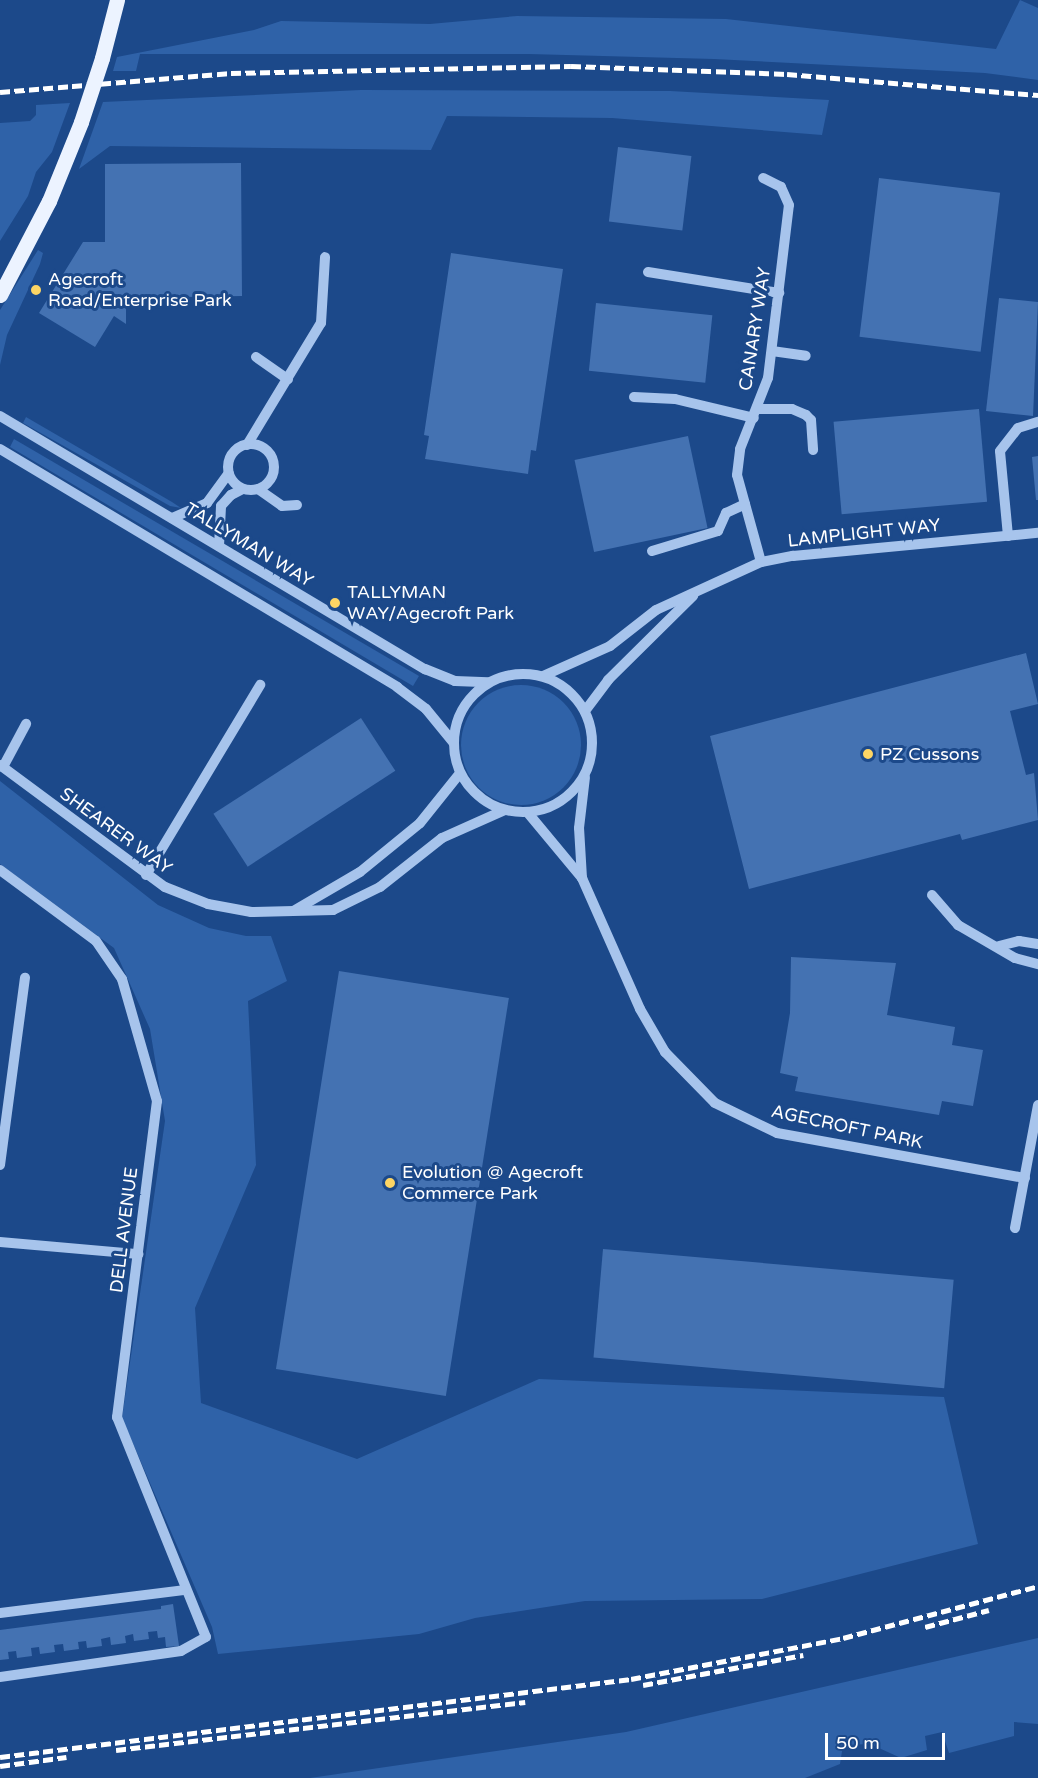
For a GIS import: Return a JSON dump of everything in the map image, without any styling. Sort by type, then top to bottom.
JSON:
[{"type":"main road","points":[[0,296],[49,201],[81,122],[102,58],[117,0]]},
{"type":"main road","points":[[0,275],[26,244]]},
{"type":"street","name":"CANARY WAY","points":[[761,562],[737,475],[740,449],[756,414],[772,351],[789,205],[781,187],[764,178]]},
{"type":"street","points":[[172,518],[207,503],[229,472],[234,452],[247,445],[288,379],[321,322],[325,257]]},
{"type":"street","points":[[648,272],[779,293]]},
{"type":"street","points":[[772,351],[806,356]]},
{"type":"street","points":[[256,357],[288,379]]},
{"type":"street","points":[[634,397],[675,399],[756,414],[792,409],[806,415],[811,420],[813,450]]},
{"type":"street","name":"TALLYMAN WAY","points":[[0,416],[434,674],[466,683],[488,682]]},
{"type":"street","points":[[1008,536],[999,451],[1018,428],[1038,422]]},
{"type":"street","points":[[247,445],[268,452],[274,466],[270,480],[258,489]]},
{"type":"street","points":[[0,449],[397,687],[426,709],[453,742],[460,773],[471,790],[505,810],[528,813],[551,807],[570,794],[585,775]]},
{"type":"street","points":[[229,472],[243,489]]},
{"type":"street","points":[[219,546],[221,506],[231,495],[243,489],[258,489],[282,506],[297,505]]},
{"type":"street","points":[[652,551],[718,531],[726,513],[745,504]]},
{"type":"street","name":"LAMPLIGHT WAY","points":[[543,676],[610,646],[656,610],[761,562],[793,556],[1038,533]]},
{"type":"street","points":[[585,711],[608,680],[699,589]]},
{"type":"street","points":[[453,742],[463,708],[488,682],[506,675],[543,676],[567,689],[585,711],[592,732],[592,754],[585,775],[579,828],[582,878]]},
{"type":"street","points":[[146,876],[260,685]]},
{"type":"street","points":[[1,766],[26,724]]},
{"type":"street","name":"SHEARER WAY","points":[[1,766],[146,876],[208,904],[251,912],[333,910],[380,887],[442,838],[505,810]]},
{"type":"street","points":[[292,912],[360,872],[420,823],[460,773]]},
{"type":"street","points":[[528,813],[582,878]]},
{"type":"street","name":"DELL AVENUE","points":[[0,870],[96,941],[122,979],[157,1101],[117,1417],[184,1590],[206,1637],[181,1651],[0,1677]]},
{"type":"street","name":"AGECROFT PARK","points":[[582,878],[640,1009],[665,1052],[716,1103],[777,1133],[1025,1178]]},
{"type":"street","points":[[932,895],[958,926],[999,946],[1015,958],[1038,964]]},
{"type":"street","points":[[999,946],[1019,941],[1038,944]]},
{"type":"street","points":[[0,1165],[25,978]]},
{"type":"street","points":[[1015,1228],[1038,1105]]},
{"type":"street","points":[[0,1242],[138,1254]]},
{"type":"street","points":[[0,1613],[184,1590]]},
{"type":"shaded area","points":[[1020,0],[1038,8],[1038,80],[985,73],[714,59],[529,54],[140,54],[136,71],[113,71],[117,57],[254,30],[281,21],[430,24],[517,16],[726,19],[996,49]]},
{"type":"shaded area","points":[[361,90],[670,91],[829,100],[822,135],[612,118],[447,116],[431,150],[110,146],[79,169],[103,102]]},
{"type":"shaded area","points":[[70,103],[52,152],[36,172],[28,196],[0,241],[0,123],[30,121],[36,115],[36,105]]},
{"type":"shaded area","points":[[38,250],[43,253],[40,264],[7,335],[0,365],[0,310]]},
{"type":"shaded area","points":[[26,417],[181,508],[170,506],[23,423]]},
{"type":"shaded area","points":[[14,439],[419,676],[413,686],[10,447]]},
{"type":"shaded area","points":[[521,685],[544,690],[563,703],[576,722],[581,745],[576,768],[563,787],[544,800],[521,805],[498,800],[479,787],[466,768],[461,745],[466,722],[479,703],[498,690]]},
{"type":"shaded area","points":[[0,781],[158,905],[209,928],[246,936],[271,936],[287,981],[248,1001],[256,1165],[195,1308],[201,1403],[357,1459],[539,1379],[944,1397],[978,1544],[762,1599],[585,1601],[475,1618],[419,1634],[218,1654],[212,1627],[122,1418],[165,1121],[150,1029],[114,948],[0,864]]},
{"type":"shaded area","points":[[1038,1638],[1038,1724],[1014,1722],[1014,1736],[949,1753],[942,1732],[925,1736],[927,1750],[901,1758],[870,1744],[843,1745],[840,1764],[805,1778],[310,1778],[626,1732]]},
{"type":"building","points":[[618,147],[691,156],[682,230],[609,221]]},
{"type":"building","points":[[241,163],[242,296],[126,298],[126,324],[114,316],[95,347],[39,313],[83,242],[105,242],[105,164]]},
{"type":"building","points":[[879,178],[1000,193],[981,352],[860,337]]},
{"type":"building","points":[[451,253],[563,269],[536,451],[531,450],[528,474],[425,459],[429,436],[424,435]]},
{"type":"building","points":[[999,298],[1038,302],[1033,416],[986,411]]},
{"type":"building","points":[[596,303],[712,315],[705,383],[589,371]]},
{"type":"building","points":[[979,409],[987,502],[842,514],[834,422]]},
{"type":"building","points":[[688,436],[708,528],[594,552],[575,460]]},
{"type":"building","points":[[1038,456],[1038,500],[1036,500],[1032,457]]},
{"type":"building","name":"PZ Cussons","points":[[1026,653],[1038,704],[1010,711],[1026,775],[1034,773],[1038,820],[962,840],[960,834],[749,889],[710,736]]},
{"type":"building","points":[[361,718],[395,771],[248,867],[213,814]]},
{"type":"building","points":[[791,957],[896,963],[887,1015],[955,1027],[952,1045],[983,1050],[973,1106],[942,1101],[939,1115],[795,1091],[798,1077],[780,1073],[790,1013]]},
{"type":"building","name":"Evolution @ Agecroft Commerce Park","points":[[339,971],[509,998],[446,1396],[276,1369]]},
{"type":"building","name":"Evolution @ Agecroft Commerce Park","points":[[603,1249],[954,1280],[944,1388],[594,1358]]},
{"type":"building","points":[[173,1604],[179,1646],[166,1647],[165,1637],[158,1638],[157,1631],[148,1632],[149,1639],[134,1641],[133,1634],[125,1636],[126,1643],[111,1645],[110,1637],[101,1639],[102,1646],[87,1648],[86,1641],[78,1642],[79,1649],[64,1651],[63,1644],[54,1645],[55,1652],[40,1654],[39,1647],[31,1648],[32,1656],[17,1658],[16,1651],[8,1652],[9,1659],[0,1660],[0,1630],[161,1609],[161,1606]]},
{"type":"railway","points":[[0,92],[231,73],[571,66],[787,74],[1038,95]]},
{"type":"railway","points":[[0,1757],[631,1679],[843,1638],[1038,1586]]},
{"type":"railway","points":[[925,1627],[989,1610]]},
{"type":"railway","points":[[643,1685],[803,1655]]},
{"type":"railway","points":[[116,1750],[525,1702]]},
{"type":"railway","points":[[0,1766],[66,1757]]},
{"type":"place","name":"Agecroft Road/Enterprise Park","points":[[36,290]]},
{"type":"place","name":"TALLYMAN WAY/Agecroft Park","points":[[335,603]]},
{"type":"place","name":"PZ Cussons","points":[[868,754]]},
{"type":"place","name":"Evolution @ Agecroft Commerce Park","points":[[390,1183]]}]
